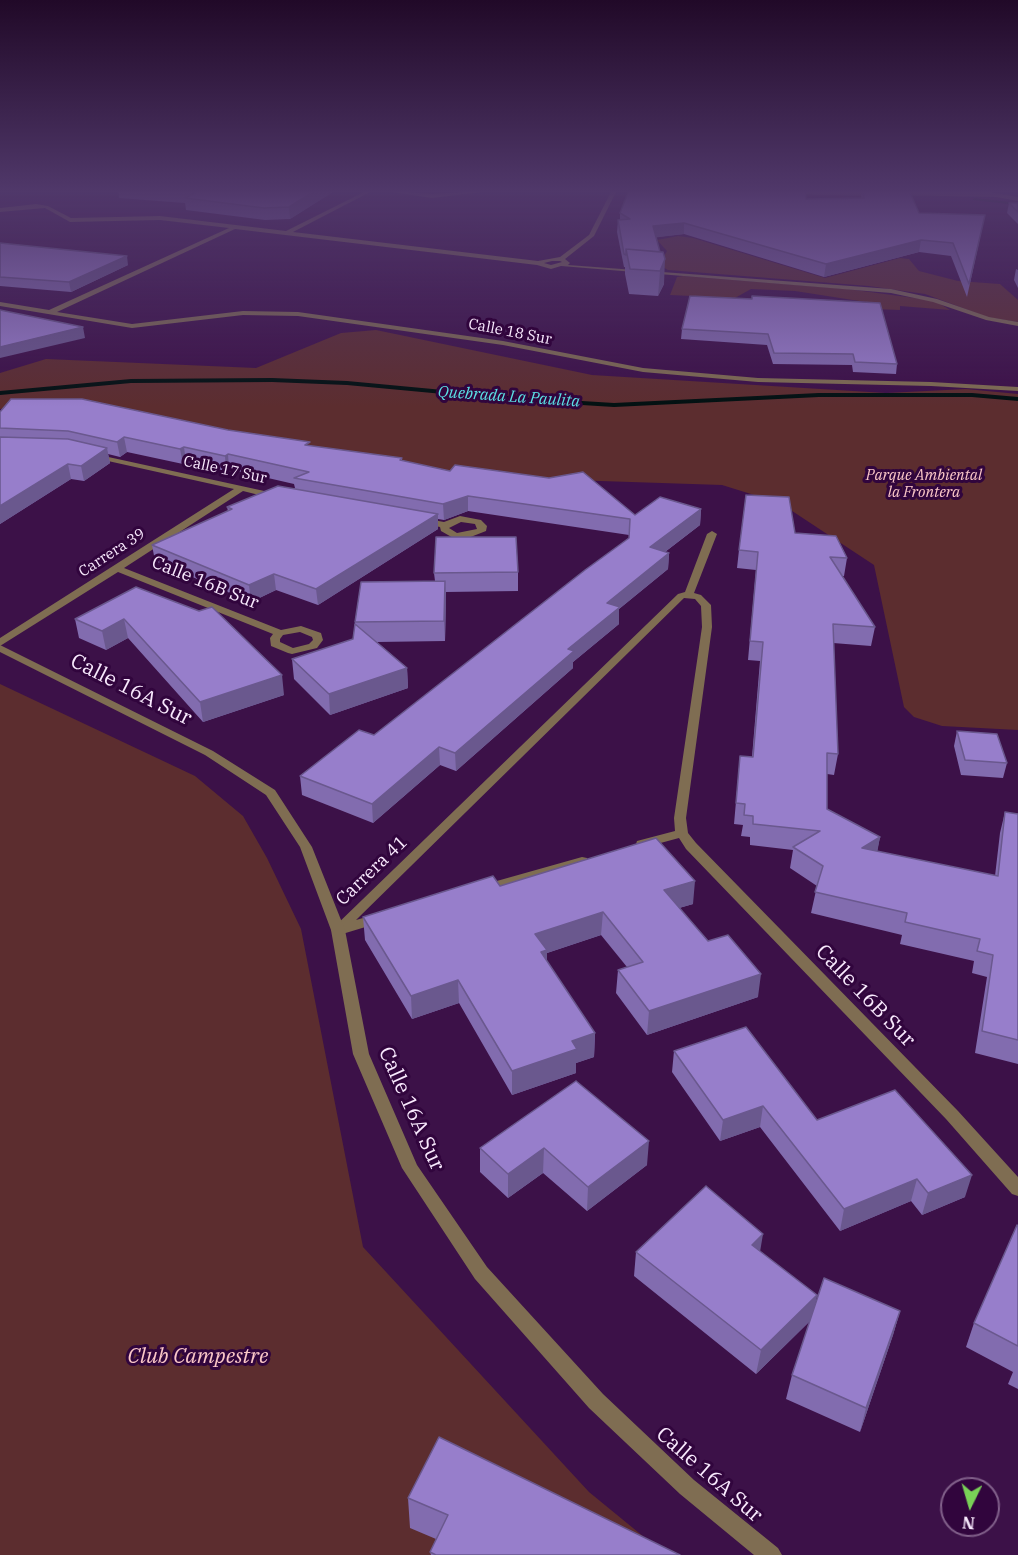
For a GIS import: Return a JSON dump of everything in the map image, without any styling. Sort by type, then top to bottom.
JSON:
[{"type":"street","points":[[51,312],[157,263]]},
{"type":"street","points":[[563,263],[891,291],[935,300],[988,320],[1018,324]]},
{"type":"street","name":"Calle 18 Sur","points":[[0,304],[132,326],[243,313],[298,314],[463,337],[603,364],[679,374],[758,380],[1018,389]]},
{"type":"street","name":"Calle 17 Sur","points":[[82,453],[282,497]]},
{"type":"street","name":"Carrera 39","points":[[0,643],[241,489]]},
{"type":"street","points":[[412,519],[445,525]]},
{"type":"street","points":[[624,849],[682,833],[680,818],[707,627],[706,605],[698,597],[689,594],[712,534]]},
{"type":"street","name":"Calle 16B Sur","points":[[116,568],[280,633]]},
{"type":"street","name":"Carrera 41","points":[[338,930],[681,596],[689,594]]},
{"type":"street","name":"Calle 16A Sur","points":[[0,648],[209,753],[271,793],[306,847],[338,930],[361,1054],[410,1168],[482,1273],[596,1401],[687,1487],[771,1555]]},
{"type":"street","name":"Calle 16B Sur","points":[[682,833],[691,846],[952,1115],[1018,1189]]},
{"type":"street","points":[[475,891],[601,856]]},
{"type":"street","name":"Carrera 41","points":[[338,930],[395,914]]},
{"type":"green space","points":[[660,263],[774,263],[825,278],[883,263],[912,263],[919,271],[958,281],[1000,284],[1018,300],[1018,322],[987,317],[925,294],[869,286],[668,270],[659,265]]},
{"type":"green space","points":[[677,277],[847,289],[937,302],[950,310],[900,306],[900,310],[872,309],[872,303],[795,291],[751,289],[735,298],[670,295]]},
{"type":"green space","name":"Parque Ambiental la Frontera","points":[[376,330],[592,375],[886,393],[966,389],[1018,394],[1018,730],[942,726],[914,717],[904,707],[874,565],[780,503],[722,485],[479,477],[35,404],[0,409],[0,373],[46,359],[256,368],[341,333]]},
{"type":"green space","name":"Club Campestre","points":[[0,684],[195,776],[243,816],[267,858],[301,929],[363,1247],[589,1492],[666,1555],[0,1555]]},
{"type":"building","points":[[0,263],[112,263],[69,282],[0,277]]},
{"type":"building","points":[[629,263],[664,263],[660,271],[630,269]]},
{"type":"building","points":[[961,263],[974,263],[969,284]]},
{"type":"building","points":[[690,296],[752,299],[752,296],[880,303],[897,364],[855,362],[853,354],[774,353],[768,334],[682,329]]},
{"type":"building","points":[[0,310],[83,327],[0,347]]},
{"type":"building","points":[[11,399],[82,399],[228,430],[310,442],[305,445],[402,458],[400,460],[450,471],[455,465],[549,478],[583,472],[635,515],[660,497],[701,509],[650,547],[669,553],[607,603],[620,607],[568,649],[574,651],[455,753],[439,747],[372,804],[300,776],[359,730],[374,735],[629,538],[630,519],[468,496],[443,504],[294,478],[309,472],[228,454],[225,456],[184,447],[180,449],[124,437],[117,442],[68,431],[0,428],[0,412]]},
{"type":"building","points":[[0,437],[68,439],[107,448],[81,466],[68,464],[0,506]]},
{"type":"building","points":[[278,486],[438,514],[316,589],[274,574],[249,585],[152,545],[232,509],[227,507]]},
{"type":"building","points":[[746,495],[789,497],[795,533],[836,536],[847,558],[830,557],[875,627],[833,624],[838,754],[827,753],[827,809],[880,837],[862,848],[998,876],[1005,812],[1018,814],[1018,1040],[982,1031],[993,955],[977,951],[980,939],[905,922],[907,913],[815,892],[823,866],[793,847],[820,831],[753,824],[753,816],[744,815],[745,804],[736,803],[740,756],[753,757],[763,642],[750,641],[758,552],[739,550]]},
{"type":"building","points":[[436,537],[516,537],[518,572],[434,573]]},
{"type":"building","points":[[445,581],[444,621],[355,622],[361,582]]},
{"type":"building","points":[[136,587],[199,611],[212,607],[282,675],[200,702],[124,619],[102,631],[75,619]]},
{"type":"building","points":[[355,624],[407,668],[329,694],[292,659],[353,639]]},
{"type":"building","points":[[957,731],[997,734],[1007,763],[965,760]]},
{"type":"building","points":[[656,838],[695,881],[664,890],[708,941],[728,935],[761,974],[649,1011],[618,970],[643,962],[603,912],[535,934],[547,950],[541,952],[595,1033],[572,1041],[577,1049],[512,1071],[458,980],[411,996],[363,917],[493,876],[500,886]]},
{"type":"building","points":[[746,1027],[817,1120],[895,1090],[972,1175],[928,1193],[917,1179],[844,1209],[763,1106],[723,1120],[674,1051]]},
{"type":"building","points":[[576,1081],[649,1141],[588,1187],[544,1148],[508,1174],[480,1148]]},
{"type":"building","points":[[706,1186],[763,1234],[752,1245],[817,1295],[761,1350],[636,1252]]},
{"type":"building","points":[[1018,1226],[1018,1346],[974,1323]]},
{"type":"building","points":[[824,1278],[900,1311],[866,1408],[792,1375]]},
{"type":"building","points":[[439,1437],[680,1555],[436,1555],[430,1552],[448,1515],[408,1498]]},
{"type":"waterway","name":"Quebrada La Paulita","points":[[0,393],[131,381],[272,380],[347,383],[518,399],[614,405],[819,395],[972,395],[1018,399]]}]
